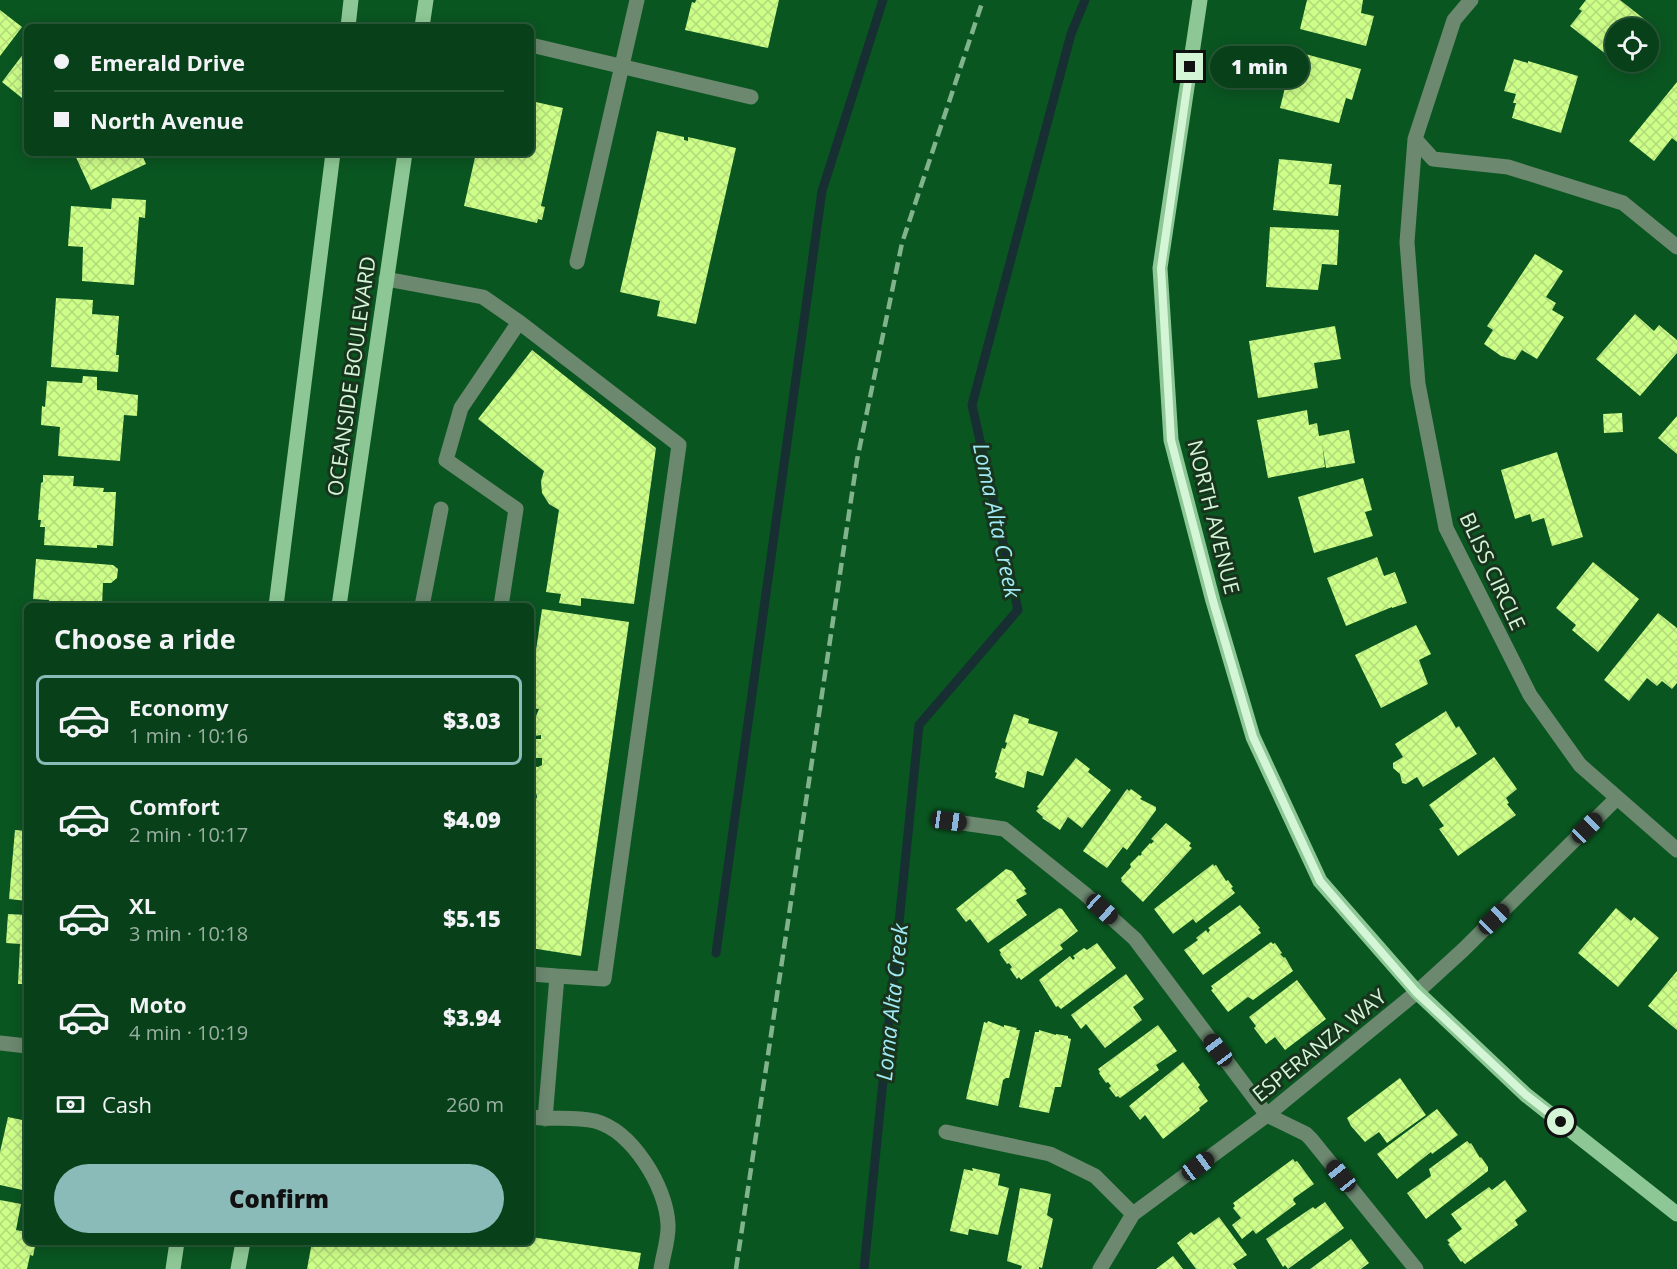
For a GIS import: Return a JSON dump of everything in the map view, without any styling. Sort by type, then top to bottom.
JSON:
[{"type":"main road","points":[[348,24],[351,0]]},
{"type":"main road","points":[[422,24],[426,0]]},
{"type":"main road","name":"NORTH AVENUE","points":[[1200,0],[1161,268],[1171,440],[1213,601],[1253,737],[1320,881],[1416,992],[1526,1095],[1677,1214]]},
{"type":"main road","name":"OCEANSIDE BOULEVARD","points":[[276,603],[333,156]]},
{"type":"main road","name":"OCEANSIDE BOULEVARD","points":[[339,603],[405,156]]},
{"type":"main road","points":[[173,1269],[177,1245]]},
{"type":"main road","points":[[238,1269],[242,1245]]},
{"type":"street","points":[[577,262],[637,0]]},
{"type":"street","name":"BLISS CIRCLE","points":[[1471,0],[1454,20],[1415,139],[1407,242],[1418,384],[1446,528],[1530,695],[1580,765],[1677,850]]},
{"type":"street","points":[[534,46],[751,97]]},
{"type":"street","points":[[1415,139],[1433,159],[1508,167],[1623,203],[1677,247]]},
{"type":"street","points":[[386,279],[483,297],[679,445],[604,979],[534,974]]},
{"type":"street","points":[[501,603],[516,509],[446,460],[461,408],[519,322]]},
{"type":"street","points":[[424,603],[441,509]]},
{"type":"street","name":"ESPERANZA WAY","points":[[1100,1269],[1133,1214],[1267,1115],[1416,992],[1463,950],[1617,798]]},
{"type":"street","points":[[949,821],[1004,829],[1085,894],[1135,939],[1267,1115],[1306,1134],[1416,1269]]},
{"type":"street","points":[[557,976],[538,1118],[578,1118],[598,1122],[624,1137],[661,1189],[669,1225],[662,1269]]},
{"type":"street","points":[[0,1043],[24,1046]]},
{"type":"street","points":[[945,1132],[1050,1154],[1095,1176],[1133,1214]]},
{"type":"building","points":[[696,0],[779,0],[768,48],[685,30],[692,2],[695,3]]},
{"type":"building","points":[[1307,0],[1363,0],[1361,13],[1374,16],[1366,46],[1300,29]]},
{"type":"building","points":[[1586,0],[1620,0],[1643,18],[1605,18],[1605,53],[1570,26],[1582,11],[1579,9]]},
{"type":"building","points":[[0,10],[22,27],[0,56]]},
{"type":"building","points":[[1294,51],[1361,69],[1352,100],[1346,98],[1339,123],[1280,108]]},
{"type":"building","points":[[24,53],[24,100],[2,82]]},
{"type":"building","points":[[1514,59],[1578,76],[1561,133],[1512,118],[1516,94],[1504,91]]},
{"type":"building","points":[[1677,82],[1677,142],[1672,138],[1654,161],[1629,141]]},
{"type":"building","points":[[534,102],[563,108],[541,206],[545,207],[542,220],[538,219],[537,223],[464,206],[475,156],[534,156]]},
{"type":"building","points":[[657,131],[684,137],[684,140],[688,141],[688,137],[736,148],[696,324],[657,316],[660,301],[620,292]]},
{"type":"building","points":[[75,156],[142,156],[146,164],[91,190]]},
{"type":"building","points":[[1279,159],[1332,164],[1329,184],[1341,185],[1338,216],[1273,210]]},
{"type":"building","points":[[112,198],[146,200],[145,218],[139,217],[134,285],[82,281],[83,247],[68,246],[71,206],[111,209]]},
{"type":"building","points":[[1270,227],[1339,230],[1337,265],[1322,264],[1318,290],[1266,287]]},
{"type":"building","points":[[1535,254],[1563,271],[1546,297],[1556,303],[1552,310],[1564,317],[1537,359],[1522,350],[1515,360],[1501,356],[1484,344],[1493,330],[1487,326]]},
{"type":"building","points":[[56,298],[93,300],[92,314],[119,316],[116,355],[119,355],[118,372],[51,367]]},
{"type":"building","points":[[1635,314],[1654,331],[1659,325],[1677,340],[1677,353],[1640,396],[1596,359]]},
{"type":"building","points":[[1335,326],[1341,359],[1314,363],[1318,388],[1258,398],[1249,341]]},
{"type":"building","points":[[532,350],[656,448],[634,604],[581,598],[581,606],[559,603],[561,594],[546,592],[559,510],[549,504],[542,493],[541,481],[544,471],[478,419]]},
{"type":"building","points":[[83,376],[97,377],[97,390],[138,395],[137,416],[124,415],[120,461],[58,456],[60,427],[41,425],[47,381],[82,383]]},
{"type":"building","points":[[1307,410],[1309,425],[1317,423],[1319,436],[1349,430],[1355,463],[1326,468],[1322,443],[1325,467],[1268,478],[1257,420]]},
{"type":"building","points":[[1622,413],[1623,432],[1604,433],[1603,414]]},
{"type":"building","points":[[1677,416],[1677,454],[1658,438]]},
{"type":"building","points":[[1557,452],[1583,537],[1552,546],[1544,518],[1532,522],[1530,514],[1515,519],[1501,470]]},
{"type":"building","points":[[43,475],[74,476],[73,486],[104,488],[103,492],[116,492],[113,546],[97,545],[97,548],[44,545],[45,527],[40,527],[41,520],[38,520]]},
{"type":"building","points":[[1363,478],[1372,510],[1365,512],[1373,536],[1314,553],[1298,497]]},
{"type":"building","points":[[1377,557],[1384,576],[1395,572],[1407,603],[1346,626],[1327,578]]},
{"type":"building","points":[[36,559],[113,565],[118,569],[117,578],[111,583],[103,583],[102,603],[48,603],[49,600],[33,599]]},
{"type":"building","points":[[1593,562],[1639,599],[1598,652],[1572,630],[1576,625],[1556,608]]},
{"type":"building","points":[[542,609],[629,622],[581,956],[534,948],[534,798],[537,797],[534,789],[534,766],[542,765],[542,758],[536,758],[535,739],[541,739],[541,735],[535,736],[534,732],[534,717],[539,709],[534,708],[534,664]]},
{"type":"building","points":[[1658,613],[1677,628],[1677,683],[1672,689],[1662,681],[1657,686],[1647,678],[1629,701],[1604,680]]},
{"type":"building","points":[[1416,625],[1431,654],[1419,660],[1428,684],[1381,708],[1355,655]]},
{"type":"building","points":[[1446,711],[1456,728],[1459,726],[1477,754],[1423,787],[1417,777],[1406,784],[1402,783],[1400,774],[1393,768],[1393,763],[1403,757],[1395,744]]},
{"type":"building","points":[[1014,714],[1029,719],[1028,723],[1058,732],[1043,776],[1027,771],[1024,788],[995,778],[1002,748],[1005,749]]},
{"type":"building","points":[[1494,757],[1517,789],[1506,798],[1509,803],[1507,804],[1516,815],[1458,856],[1439,829],[1444,826],[1429,805]]},
{"type":"building","points":[[1076,758],[1090,769],[1088,772],[1111,790],[1082,828],[1068,817],[1060,830],[1036,811]]},
{"type":"building","points":[[24,765],[24,789],[22,789]]},
{"type":"building","points":[[1127,789],[1129,791],[1131,789],[1142,797],[1140,799],[1156,807],[1156,810],[1127,850],[1123,847],[1107,868],[1083,851]]},
{"type":"building","points":[[1166,823],[1191,843],[1189,846],[1192,848],[1143,902],[1121,881],[1121,878],[1131,867],[1130,864],[1154,841],[1151,839]]},
{"type":"building","points":[[15,830],[24,831],[24,901],[9,899]]},
{"type":"building","points":[[1213,864],[1226,881],[1228,880],[1235,893],[1196,923],[1193,919],[1173,934],[1154,909]]},
{"type":"building","points":[[1006,869],[1012,871],[1026,889],[1024,890],[1027,894],[1016,900],[1027,915],[988,943],[970,919],[966,922],[956,909]]},
{"type":"building","points":[[1240,905],[1260,928],[1258,929],[1261,933],[1203,975],[1184,950],[1198,940],[1196,938],[1206,930],[1208,933],[1210,930],[1208,928]]},
{"type":"building","points":[[1059,908],[1078,931],[1060,945],[1063,949],[1021,980],[1019,977],[1017,979],[1010,969],[1012,967],[1009,963],[1007,964],[999,950]]},
{"type":"building","points":[[1616,908],[1631,921],[1634,917],[1659,938],[1618,987],[1578,953]]},
{"type":"building","points":[[8,914],[24,915],[24,984],[18,984],[20,944],[6,943]]},
{"type":"building","points":[[1271,942],[1275,943],[1293,971],[1253,1000],[1248,997],[1228,1012],[1211,990],[1213,989],[1211,986]]},
{"type":"building","points":[[1097,943],[1116,968],[1061,1009],[1056,1007],[1039,980],[1070,956],[1073,960],[1075,958],[1073,956],[1084,948],[1087,950]]},
{"type":"building","points":[[1677,971],[1677,1030],[1648,1006]]},
{"type":"building","points":[[1126,974],[1144,999],[1133,1007],[1142,1020],[1105,1048],[1086,1024],[1081,1029],[1071,1015]]},
{"type":"building","points":[[1297,980],[1326,1019],[1285,1050],[1275,1037],[1266,1044],[1249,1017]]},
{"type":"building","points":[[988,1021],[1020,1030],[1009,1078],[1003,1080],[998,1106],[966,1099],[984,1022]]},
{"type":"building","points":[[1158,1025],[1177,1051],[1156,1065],[1159,1070],[1120,1098],[1116,1097],[1098,1069]]},
{"type":"building","points":[[1039,1030],[1068,1036],[1071,1039],[1061,1087],[1055,1087],[1049,1113],[1019,1107],[1035,1032]]},
{"type":"building","points":[[1183,1062],[1200,1085],[1198,1087],[1208,1101],[1163,1139],[1145,1115],[1140,1120],[1129,1106]]},
{"type":"building","points":[[1400,1078],[1426,1115],[1387,1143],[1379,1132],[1365,1142],[1347,1118]]},
{"type":"building","points":[[1437,1109],[1458,1135],[1432,1154],[1431,1152],[1397,1179],[1377,1154]]},
{"type":"building","points":[[8,1117],[24,1120],[24,1190],[0,1185],[0,1152]]},
{"type":"building","points":[[1467,1141],[1471,1143],[1488,1167],[1488,1171],[1426,1219],[1407,1193],[1431,1176],[1429,1169]]},
{"type":"building","points":[[1293,1159],[1314,1184],[1294,1198],[1296,1204],[1256,1234],[1253,1230],[1242,1239],[1232,1225],[1241,1218],[1233,1208],[1235,1206],[1233,1203]]},
{"type":"building","points":[[972,1168],[1000,1174],[998,1185],[1009,1188],[998,1235],[969,1229],[968,1235],[950,1231],[964,1169],[973,1171]]},
{"type":"building","points":[[1505,1180],[1527,1211],[1515,1220],[1518,1225],[1465,1264],[1461,1262],[1447,1240],[1462,1229],[1451,1214],[1489,1187],[1492,1190]]},
{"type":"building","points":[[1020,1188],[1051,1194],[1047,1215],[1053,1219],[1042,1268],[1039,1267],[1039,1269],[1021,1269],[1022,1266],[1007,1261]]},
{"type":"building","points":[[0,1200],[21,1204],[16,1230],[24,1231],[24,1245],[35,1245],[27,1269],[0,1269]]},
{"type":"building","points":[[1325,1202],[1344,1228],[1288,1269],[1285,1265],[1283,1267],[1266,1239],[1313,1207],[1315,1209]]},
{"type":"building","points":[[1219,1217],[1247,1255],[1233,1264],[1237,1269],[1196,1269],[1177,1243],[1191,1232],[1194,1235]]},
{"type":"building","points":[[534,1237],[641,1253],[638,1269],[307,1269],[311,1245],[534,1245]]},
{"type":"building","points":[[1351,1239],[1369,1263],[1361,1269],[1310,1269]]},
{"type":"building","points":[[1173,1256],[1183,1269],[1156,1269]]},
{"type":"waterway","points":[[716,953],[822,191],[883,0]]},
{"type":"waterway","name":"Loma Alta Creek","points":[[864,1269],[919,725],[1018,610],[972,405],[1071,34],[1085,0]]},
{"type":"railway","points":[[736,1269],[857,460],[902,243],[983,0]]},
{"type":"route","points":[[1190,67],[1161,268],[1171,440],[1213,601],[1253,737],[1320,881],[1416,992],[1526,1095],[1561,1122]]}]
